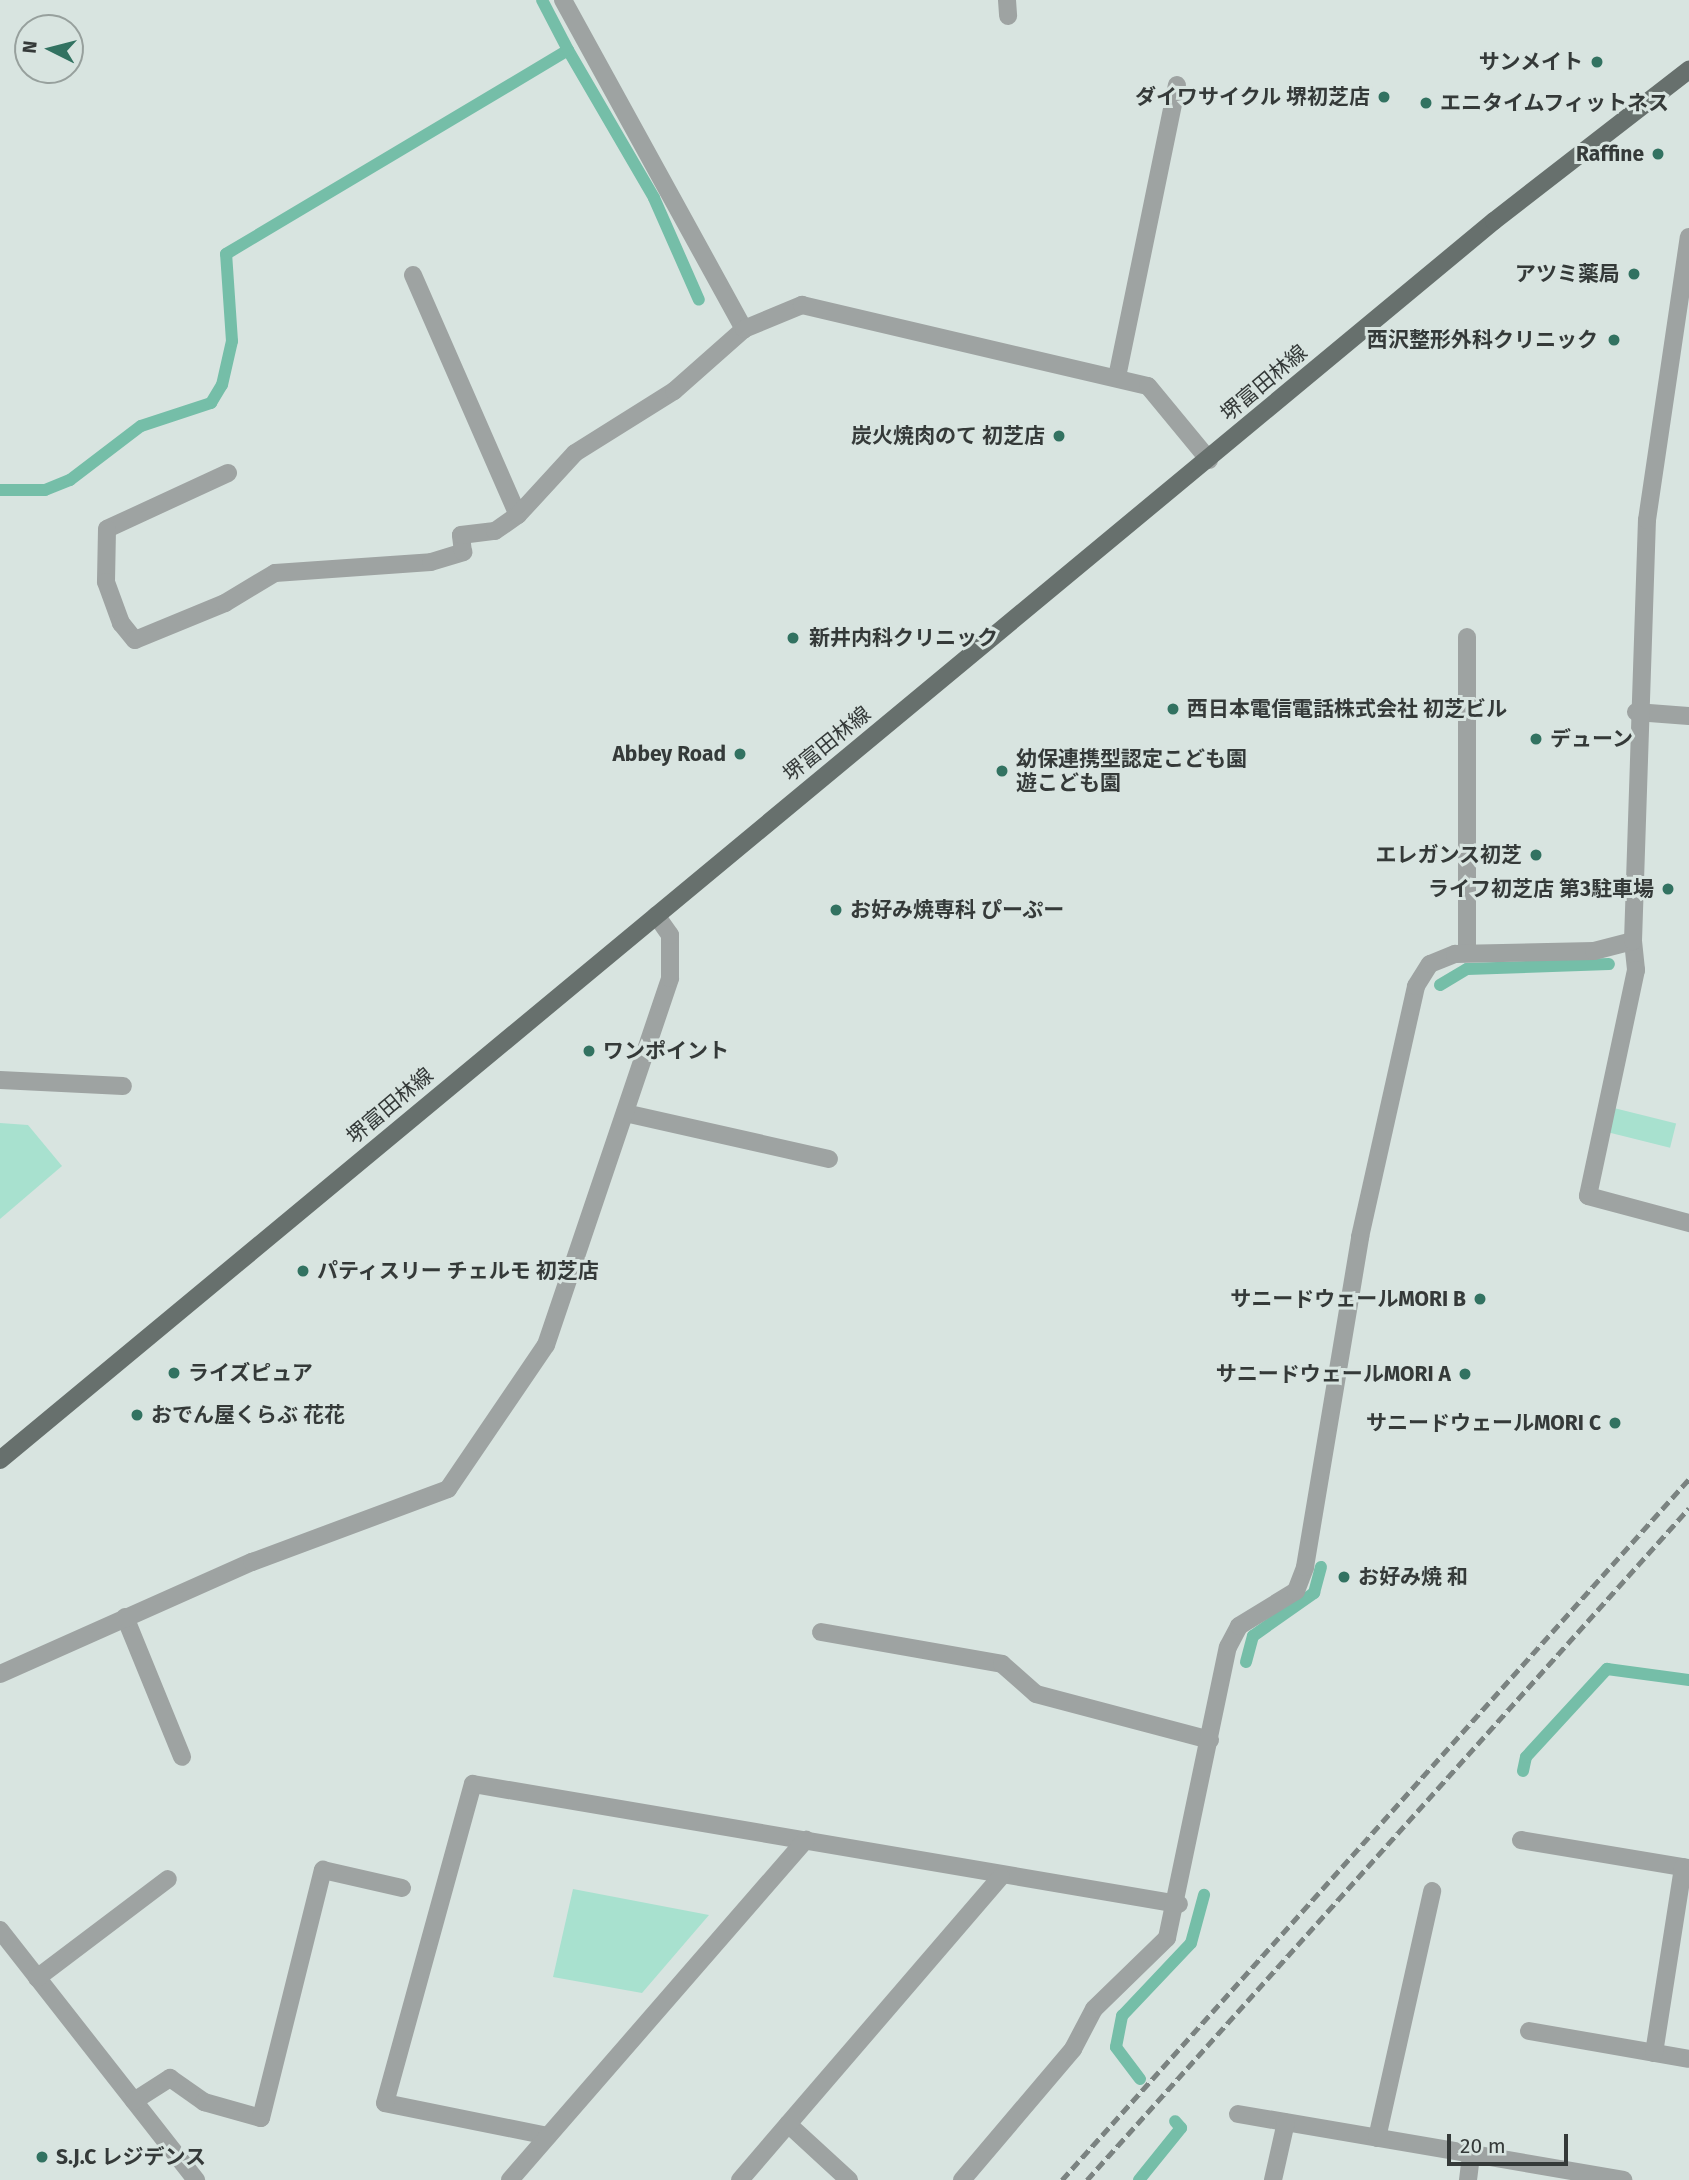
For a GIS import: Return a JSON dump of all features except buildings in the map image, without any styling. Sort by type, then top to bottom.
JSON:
[{"type":"main road","name":"堺富田林線","points":[[0,1460],[1494,221],[1689,70]]},
{"type":"street","points":[[563,0],[744,329]]},
{"type":"street","points":[[1117,377],[1177,85]]},
{"type":"street","points":[[1689,237],[1647,520],[1636,712],[1633,941],[1636,970],[1588,1196],[1689,1223]]},
{"type":"street","points":[[413,275],[518,516]]},
{"type":"street","points":[[228,473],[107,529],[106,582],[121,623],[135,640],[225,603],[275,573],[431,562],[463,552],[461,535],[495,531],[518,516],[575,453],[674,391],[744,329],[802,305],[824,306],[878,328],[1117,377],[1147,386],[1209,460]]},
{"type":"street","points":[[1467,637],[1467,953]]},
{"type":"street","points":[[1636,712],[1689,716]]},
{"type":"street","points":[[0,1674],[125,1617],[448,1489],[546,1345],[670,978],[670,935],[656,915]]},
{"type":"street","points":[[962,2180],[1073,2049],[1094,2010],[1167,1938],[1179,1904],[1228,1647],[1239,1626],[1296,1591],[1305,1567],[1360,1237],[1416,986],[1430,964],[1467,953],[1594,951],[1633,941]]},
{"type":"street","points":[[0,1080],[123,1086]]},
{"type":"street","points":[[625,1113],[829,1159]]},
{"type":"street","points":[[125,1617],[183,1757]]},
{"type":"street","points":[[821,1632],[1003,1664],[1036,1695],[1210,1740]]},
{"type":"street","points":[[548,2136],[385,2103],[473,1784],[806,1840],[1001,1877],[1179,1904]]},
{"type":"street","points":[[510,2180],[806,1840]]},
{"type":"street","points":[[1521,1840],[1686,1867],[1654,2053]]},
{"type":"street","points":[[134,2101],[170,2078],[204,2102],[261,2119],[323,1870],[402,1888]]},
{"type":"street","points":[[740,2180],[1001,1877]]},
{"type":"street","points":[[37,1978],[168,1879]]},
{"type":"street","points":[[1377,2138],[1432,1891]]},
{"type":"street","points":[[0,1930],[196,2180]]},
{"type":"street","points":[[1529,2031],[1689,2059]]},
{"type":"street","points":[[1238,2114],[1623,2180]]},
{"type":"street","points":[[1273,2180],[1286,2122]]},
{"type":"street","points":[[788,2124],[849,2180]]},
{"type":"street","points":[[1468,2180],[1471,2154]]},
{"type":"green space","points":[[1614,1108],[1676,1123],[1670,1148],[1608,1132]]},
{"type":"green space","points":[[0,1123],[28,1125],[62,1166],[0,1219]]},
{"type":"green space","points":[[573,1889],[709,1915],[642,1993],[553,1977]]},
{"type":"waterway","points":[[0,490],[45,490],[70,480],[141,426],[211,403],[222,385],[232,341],[226,254],[568,50],[542,0]]},
{"type":"waterway","points":[[568,50],[654,198],[699,300]]},
{"type":"waterway","points":[[1440,985],[1467,969],[1609,964]]},
{"type":"waterway","points":[[1246,1662],[1253,1636],[1314,1593],[1321,1567]]},
{"type":"waterway","points":[[1523,1771],[1526,1757],[1607,1669],[1689,1680]]},
{"type":"waterway","points":[[1140,2079],[1116,2047],[1122,2016],[1191,1943],[1204,1895]]},
{"type":"waterway","points":[[1139,2180],[1181,2128],[1175,2121]]},
{"type":"railway","points":[[1062,2180],[1689,1479]]},
{"type":"railway","points":[[1087,2180],[1689,1508]]},
{"type":"place","name":"サンメイト","points":[[1597,62]]},
{"type":"place","name":"ダイワサイクル 堺初芝店","points":[[1384,97]]},
{"type":"place","name":"エニタイムフィットネス","points":[[1426,103]]},
{"type":"place","name":"Raffine","points":[[1658,154]]},
{"type":"place","name":"アツミ薬局","points":[[1634,274]]},
{"type":"place","name":"西沢整形外科クリニック","points":[[1614,340]]},
{"type":"place","name":"炭火焼肉のて 初芝店","points":[[1059,436]]},
{"type":"place","name":"新井内科クリニック","points":[[793,638]]},
{"type":"place","name":"西日本電信電話株式会社 初芝ビル","points":[[1173,709]]},
{"type":"place","name":"デューン","points":[[1536,739]]},
{"type":"place","name":"Abbey Road","points":[[740,754]]},
{"type":"place","name":"幼保連携型認定こども園 遊こども園","points":[[1002,771]]},
{"type":"place","name":"エレガンス初芝","points":[[1536,855]]},
{"type":"place","name":"ライフ初芝店 第3駐車場","points":[[1668,889]]},
{"type":"place","name":"お好み焼専科 ぴーぷー","points":[[836,910]]},
{"type":"place","name":"ワンポイント","points":[[589,1051]]},
{"type":"place","name":"パティスリー チェルモ 初芝店","points":[[303,1271]]},
{"type":"place","name":"サニードウェールMORI B","points":[[1480,1299]]},
{"type":"place","name":"ライズピュア","points":[[174,1373]]},
{"type":"place","name":"サニードウェールMORI A","points":[[1465,1374]]},
{"type":"place","name":"おでん屋くらぶ 花花","points":[[137,1415]]},
{"type":"place","name":"サニードウェールMORI C","points":[[1615,1423]]},
{"type":"place","name":"お好み焼 和","points":[[1344,1577]]},
{"type":"place","name":"S.J.C レジデンス","points":[[42,2157]]}]
